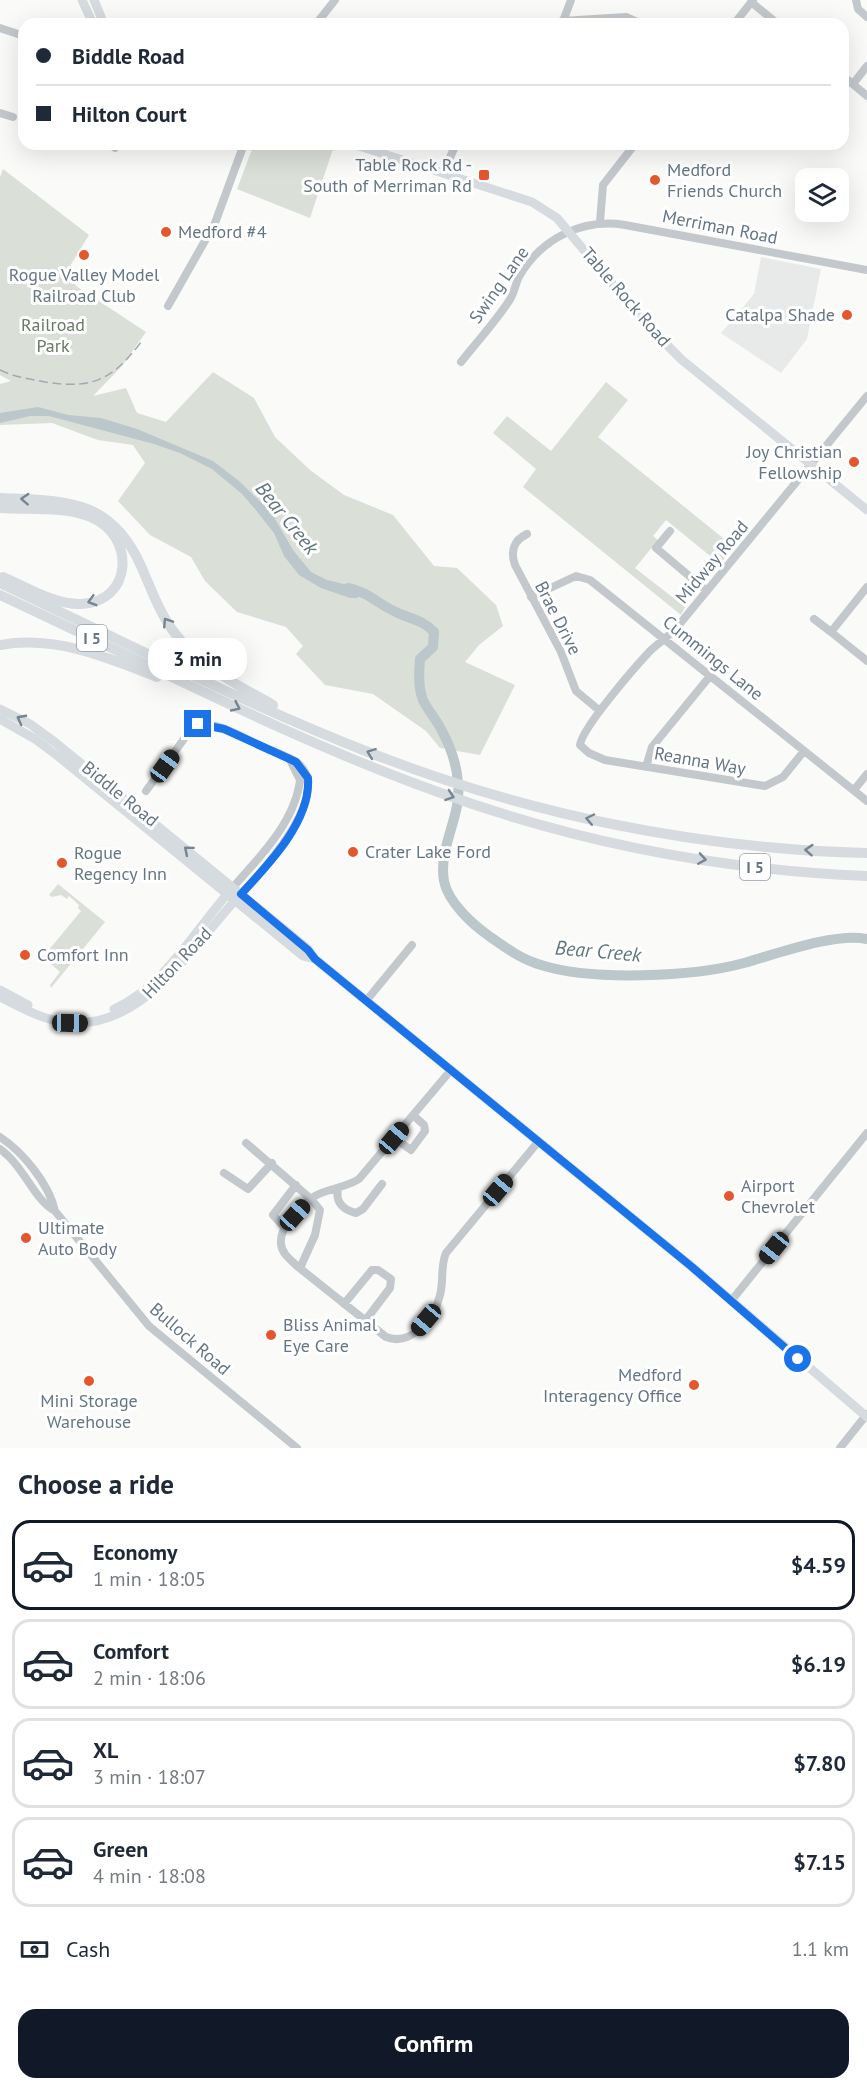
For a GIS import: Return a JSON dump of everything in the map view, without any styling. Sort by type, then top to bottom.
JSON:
[{"type":"highway","points":[[0,498],[83,506],[111,522],[132,547],[166,621],[191,653],[208,667],[277,707],[294,722]]},
{"type":"highway","points":[[0,508],[66,511],[92,518],[116,537],[122,549],[124,561],[120,578],[114,589],[98,601],[83,604],[62,601],[0,576]]},
{"type":"highway","name":"I 5","points":[[0,583],[294,722],[426,773],[478,790],[585,818],[686,836],[770,847],[867,853]]},
{"type":"highway","name":"I 5","points":[[0,595],[328,749],[476,805],[644,849],[731,864],[867,876]]},
{"type":"highway","points":[[0,645],[30,642],[58,645],[103,657],[172,682],[183,682]]},
{"type":"main road","points":[[82,0],[90,18]]},
{"type":"main road","points":[[94,0],[102,18]]},
{"type":"main road","name":"Table Rock Road","points":[[372,150],[532,202],[551,213],[569,231],[647,325],[682,360],[867,510]]},
{"type":"main road","name":"Biddle Road","points":[[0,709],[41,731],[234,894],[303,956],[315,959],[731,1301],[867,1416]]},
{"type":"main road","name":"Biddle Road","points":[[0,720],[35,739],[234,894]]},
{"type":"main road","name":"Hilton Road","points":[[0,990],[40,1010],[64,1016],[91,1016],[117,1008],[140,993],[160,974],[234,894]]},
{"type":"main road","name":"Hilton Road","points":[[0,997],[47,1019],[70,1023],[94,1021],[119,1014],[142,1000],[164,982],[234,894]]},
{"type":"street","points":[[321,18],[336,0]]},
{"type":"street","points":[[564,18],[571,0]]},
{"type":"street","points":[[739,18],[752,1],[771,18]]},
{"type":"street","points":[[856,3],[867,17]]},
{"type":"street","points":[[613,18],[628,18]]},
{"type":"street","points":[[0,28],[18,34]]},
{"type":"street","points":[[853,84],[867,66]]},
{"type":"street","points":[[849,81],[867,96]]},
{"type":"street","points":[[0,113],[13,117]]},
{"type":"street","points":[[168,306],[215,223],[242,150]]},
{"type":"street","points":[[443,173],[453,150]]},
{"type":"street","points":[[600,222],[603,185],[630,150]]},
{"type":"street","name":"Merriman Road","points":[[569,231],[600,222],[867,270]]},
{"type":"street","name":"Swing Lane","points":[[461,362],[502,311],[527,266],[551,242],[569,231]]},
{"type":"street","name":"Midway Road","points":[[580,745],[582,735],[600,711],[652,649],[665,639],[707,591],[867,396]]},
{"type":"street","points":[[670,531],[656,548],[707,591]]},
{"type":"street","name":"Brae Drive","points":[[527,534],[516,542],[513,559],[561,652],[576,691],[600,711]]},
{"type":"street","name":"Cummings Lane","points":[[531,597],[571,578],[586,578],[867,801]]},
{"type":"street","points":[[831,632],[867,587]]},
{"type":"street","points":[[814,619],[867,662]]},
{"type":"street","points":[[646,767],[652,747],[710,676]]},
{"type":"street","points":[[146,791],[198,724],[224,729],[288,759],[296,768],[300,780],[291,809],[234,894]]},
{"type":"street","name":"Reanna Way","points":[[580,745],[600,758],[765,786],[783,777],[804,751]]},
{"type":"street","points":[[854,790],[867,774]]},
{"type":"street","points":[[366,1001],[412,945]]},
{"type":"street","points":[[450,1070],[358,1179],[311,1198],[285,1228],[281,1244],[285,1254],[300,1268],[365,1321],[392,1339],[408,1338],[421,1326],[438,1302],[442,1263],[446,1253],[538,1142]]},
{"type":"street","points":[[394,1138],[411,1150],[425,1131],[424,1125],[413,1115]]},
{"type":"street","points":[[731,1301],[867,1133]]},
{"type":"street","name":"Bullock Road","points":[[0,1137],[28,1163],[51,1199],[55,1211]]},
{"type":"street","points":[[246,1143],[311,1198],[320,1210],[311,1248],[300,1268]]},
{"type":"street","name":"Bullock Road","points":[[0,1149],[20,1167],[44,1203],[55,1211],[148,1326],[297,1448]]},
{"type":"street","points":[[224,1173],[248,1189],[272,1163]]},
{"type":"street","points":[[338,1189],[336,1196],[340,1204],[356,1213],[363,1209],[382,1184]]},
{"type":"street","points":[[285,1228],[274,1219],[274,1211],[296,1185]]},
{"type":"street","points":[[344,1304],[372,1270],[378,1270],[389,1277],[392,1283],[390,1288],[365,1321]]},
{"type":"street","points":[[840,1448],[867,1416]]},
{"type":"shaded area","points":[[761,257],[821,269],[807,339],[781,373],[721,333],[754,294]]},
{"type":"shaded area","points":[[38,407],[68,415],[101,418],[137,429],[213,461],[239,481],[271,512],[293,550],[311,572],[327,580],[360,588],[361,595],[357,598],[350,598],[321,588],[299,575],[284,556],[274,533],[242,494],[212,469],[180,453],[49,416],[30,416],[0,423],[0,413]]},
{"type":"green space","points":[[252,150],[333,150],[310,218],[237,189]]},
{"type":"green space","name":"Railroad Park","points":[[3,169],[89,235],[70,266],[76,286],[146,332],[122,366],[93,396],[126,388],[137,413],[166,422],[213,372],[254,398],[275,437],[310,470],[344,495],[393,515],[434,566],[457,568],[496,605],[503,626],[479,645],[465,662],[515,685],[480,755],[440,748],[426,731],[373,694],[325,685],[296,654],[303,646],[286,627],[237,612],[205,581],[191,557],[150,535],[118,501],[145,463],[133,445],[98,440],[52,423],[0,425],[0,384],[11,381],[0,375],[0,177]]},
{"type":"green space","points":[[606,382],[628,400],[598,437],[734,547],[720,564],[666,520],[653,536],[658,540],[635,568],[685,607],[681,615],[523,487],[536,469],[493,433],[507,416],[551,451]]},
{"type":"green space","points":[[58,884],[105,922],[51,988],[50,985],[60,972],[43,957],[81,911],[78,908],[79,905],[69,896],[67,899],[61,895],[52,897],[49,895]]},
{"type":"waterway","name":"Bear Creek","points":[[348,588],[361,592],[390,609],[421,622],[434,632],[433,647],[420,659],[420,690],[425,704],[448,743],[455,763],[458,783],[457,807],[444,856],[444,881],[450,897],[462,912],[501,945],[534,963],[562,970],[642,975],[723,968],[823,941],[867,939]]},
{"type":"railway","points":[[0,370],[45,382],[88,383],[110,374],[141,342]]},
{"type":"place","name":"Table Rock Rd - South of Merriman Rd","points":[[484,175]]},
{"type":"place","name":"Medford Friends Church","points":[[655,180]]},
{"type":"place","name":"Medford #4","points":[[166,232]]},
{"type":"place","name":"Rogue Valley Model Railroad Club","points":[[84,255]]},
{"type":"place","name":"Catalpa Shade","points":[[847,315]]},
{"type":"place","name":"Joy Christian Fellowship","points":[[854,462]]},
{"type":"place","name":"Crater Lake Ford","points":[[353,852]]},
{"type":"place","name":"Rogue Regency Inn","points":[[62,863]]},
{"type":"place","name":"Comfort Inn","points":[[25,955]]},
{"type":"place","name":"Airport Chevrolet","points":[[729,1196]]},
{"type":"place","name":"Ultimate Auto Body","points":[[26,1238]]},
{"type":"place","name":"Bliss Animal Eye Care","points":[[271,1335]]},
{"type":"place","name":"Mini Storage Warehouse","points":[[89,1381]]},
{"type":"place","name":"Medford Interagency Office","points":[[694,1385]]},
{"type":"route","points":[[198,724],[224,729],[296,762],[308,778],[308,793],[288,837],[241,894],[308,950],[315,959],[692,1267],[798,1359]]}]
